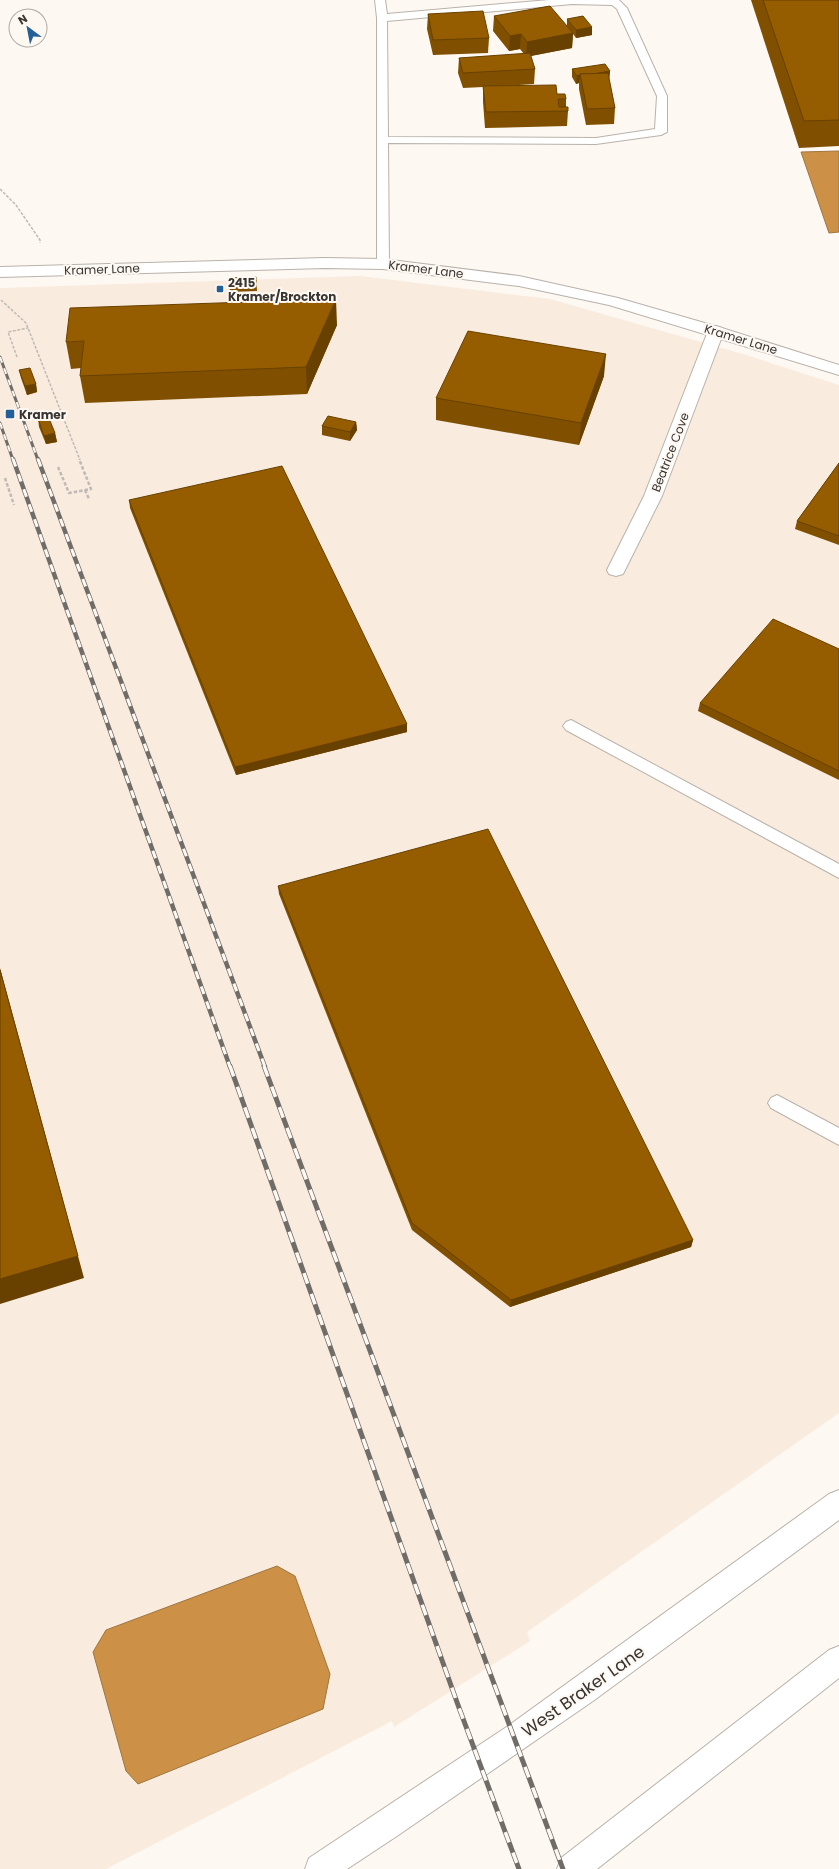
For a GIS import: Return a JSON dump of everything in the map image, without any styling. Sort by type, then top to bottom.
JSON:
[{"type":"street","name":"Kramer Lane","points":[[0,272],[325,263],[383,264],[520,280],[612,301],[716,330],[839,370]]},
{"type":"street","name":"Beatrice Cove","points":[[616,570],[653,496],[716,330]]},
{"type":"street","name":"West Braker Lane","points":[[320,1869],[479,1764],[553,1712],[681,1620],[839,1503]]},
{"type":"street","points":[[572,1869],[839,1660]]},
{"type":"lane","points":[[380,0],[382,18],[383,264]]},
{"type":"lane","points":[[382,18],[572,1],[615,2],[622,8],[662,96],[662,132],[596,142],[382,140]]},
{"type":"lane","points":[[571,726],[839,872]]},
{"type":"lane","points":[[777,1103],[839,1137]]},
{"type":"path","points":[[0,189],[16,205],[40,240],[40,245]]},
{"type":"path","points":[[0,299],[26,323],[91,488],[69,493],[58,466]]},
{"type":"path","points":[[17,357],[8,332],[28,328]]},
{"type":"path","points":[[5,478],[14,505]]},
{"type":"path","points":[[86,490],[89,499]]},
{"type":"shaded area","points":[[839,151],[839,232],[829,233],[801,152]]},
{"type":"shaded area","points":[[360,276],[550,299],[743,354],[839,385],[839,1413],[527,1632],[530,1641],[394,1727],[392,1721],[106,1869],[0,1869],[0,288]]},
{"type":"shaded area","points":[[277,1566],[295,1576],[330,1674],[323,1709],[138,1784],[126,1771],[93,1652],[106,1630]]},
{"type":"building","points":[[763,0],[839,0],[839,120],[804,121]]},
{"type":"building","points":[[550,6],[573,33],[527,42],[521,34],[510,36],[494,16]]},
{"type":"building","points":[[483,11],[489,38],[433,40],[428,14]]},
{"type":"building","points":[[583,16],[592,27],[576,30],[567,19]]},
{"type":"building","points":[[530,53],[535,69],[463,73],[459,58]]},
{"type":"building","points":[[605,64],[610,71],[593,74],[580,74],[577,76],[572,69]]},
{"type":"building","points":[[608,73],[615,108],[587,109],[580,74]]},
{"type":"building","points":[[556,85],[557,94],[565,94],[566,99],[558,99],[559,107],[568,107],[568,111],[486,112],[483,86]]},
{"type":"building","points":[[256,277],[256,283],[229,284],[229,278]]},
{"type":"building","points":[[336,299],[306,367],[80,376],[84,341],[66,342],[70,308]]},
{"type":"building","points":[[468,331],[606,354],[581,423],[436,398]]},
{"type":"building","points":[[30,368],[36,384],[25,386],[19,370]]},
{"type":"building","points":[[48,416],[55,433],[44,436],[38,418]]},
{"type":"building","points":[[328,416],[356,422],[350,432],[322,426]]},
{"type":"building","points":[[839,463],[839,536],[797,521]]},
{"type":"building","points":[[282,466],[407,724],[235,767],[129,500]]},
{"type":"building","points":[[773,619],[839,649],[839,771],[700,703]]},
{"type":"building","points":[[488,829],[693,1240],[511,1300],[412,1223],[278,886]]},
{"type":"building","points":[[0,970],[78,1256],[0,1279]]},
{"type":"railway","points":[[0,357],[38,460]]},
{"type":"railway","points":[[0,423],[13,460]]},
{"type":"railway","points":[[13,459],[230,1067]]},
{"type":"railway","points":[[38,459],[265,1067]]},
{"type":"railway","points":[[230,1066],[458,1705],[519,1869]]},
{"type":"railway","points":[[264,1066],[563,1869]]},
{"type":"place","name":"2415 Kramer/Brockton","points":[[220,289]]},
{"type":"place","name":"Kramer","points":[[10,414]]}]
